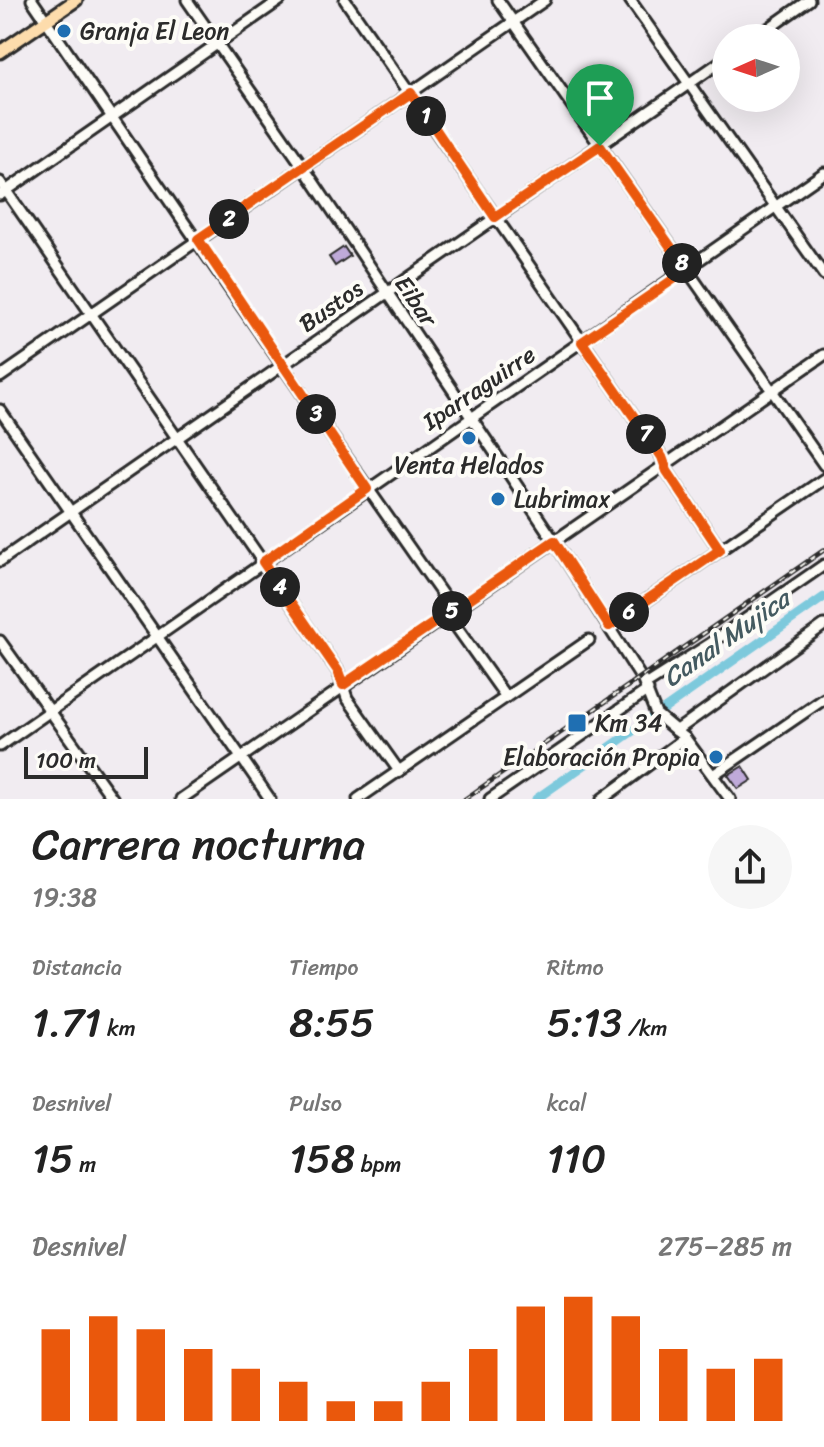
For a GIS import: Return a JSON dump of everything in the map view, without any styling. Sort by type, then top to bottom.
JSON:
[{"type":"main road","points":[[0,52],[76,0]]},
{"type":"street","points":[[32,0],[110,118],[198,239],[506,697]]},
{"type":"street","name":"Eibar","points":[[187,0],[304,168],[554,541],[646,687],[652,707],[676,731]]},
{"type":"street","points":[[3,193],[280,0]]},
{"type":"street","points":[[345,0],[582,342],[720,550]]},
{"type":"street","points":[[498,0],[824,465]]},
{"type":"street","points":[[0,377],[545,0]]},
{"type":"street","points":[[630,0],[824,275]]},
{"type":"street","points":[[775,24],[809,0]]},
{"type":"street","name":"Bustos","points":[[0,561],[712,68]]},
{"type":"street","name":"Iparraguirre","points":[[0,746],[824,173]]},
{"type":"street","points":[[0,182],[3,193],[91,314],[338,671],[347,698],[399,771]]},
{"type":"street","points":[[181,799],[824,355]]},
{"type":"street","points":[[0,410],[270,799]]},
{"type":"street","points":[[609,626],[824,479]]},
{"type":"street","points":[[490,799],[824,565]]},
{"type":"street","points":[[730,799],[685,738],[676,731],[824,625]]},
{"type":"street","points":[[358,799],[589,640]]},
{"type":"street","points":[[0,641],[113,799]]},
{"type":"street","points":[[713,775],[824,699]]},
{"type":"street","points":[[602,799],[685,738]]},
{"type":"building","points":[[344,247],[350,256],[335,266],[329,257]]},
{"type":"building","points":[[743,766],[752,780],[738,789],[728,775]]},
{"type":"waterway","name":"Canal Mujica","points":[[536,799],[824,597]]},
{"type":"railway","points":[[465,799],[824,550]]},
{"type":"place","name":"Granja El Leon","points":[[64,31]]},
{"type":"place","name":"Venta Helados","points":[[469,438]]},
{"type":"place","name":"Lubrimax","points":[[498,499]]},
{"type":"place","name":"Km 34","points":[[577,723]]},
{"type":"place","name":"Elaboración Propia","points":[[716,757]]},
{"type":"route","points":[[411,93],[495,217],[600,146],[687,270],[582,342],[662,457],[667,471],[720,550],[609,626],[554,541],[343,685],[338,671],[263,562],[367,489],[198,239],[411,93]]}]
